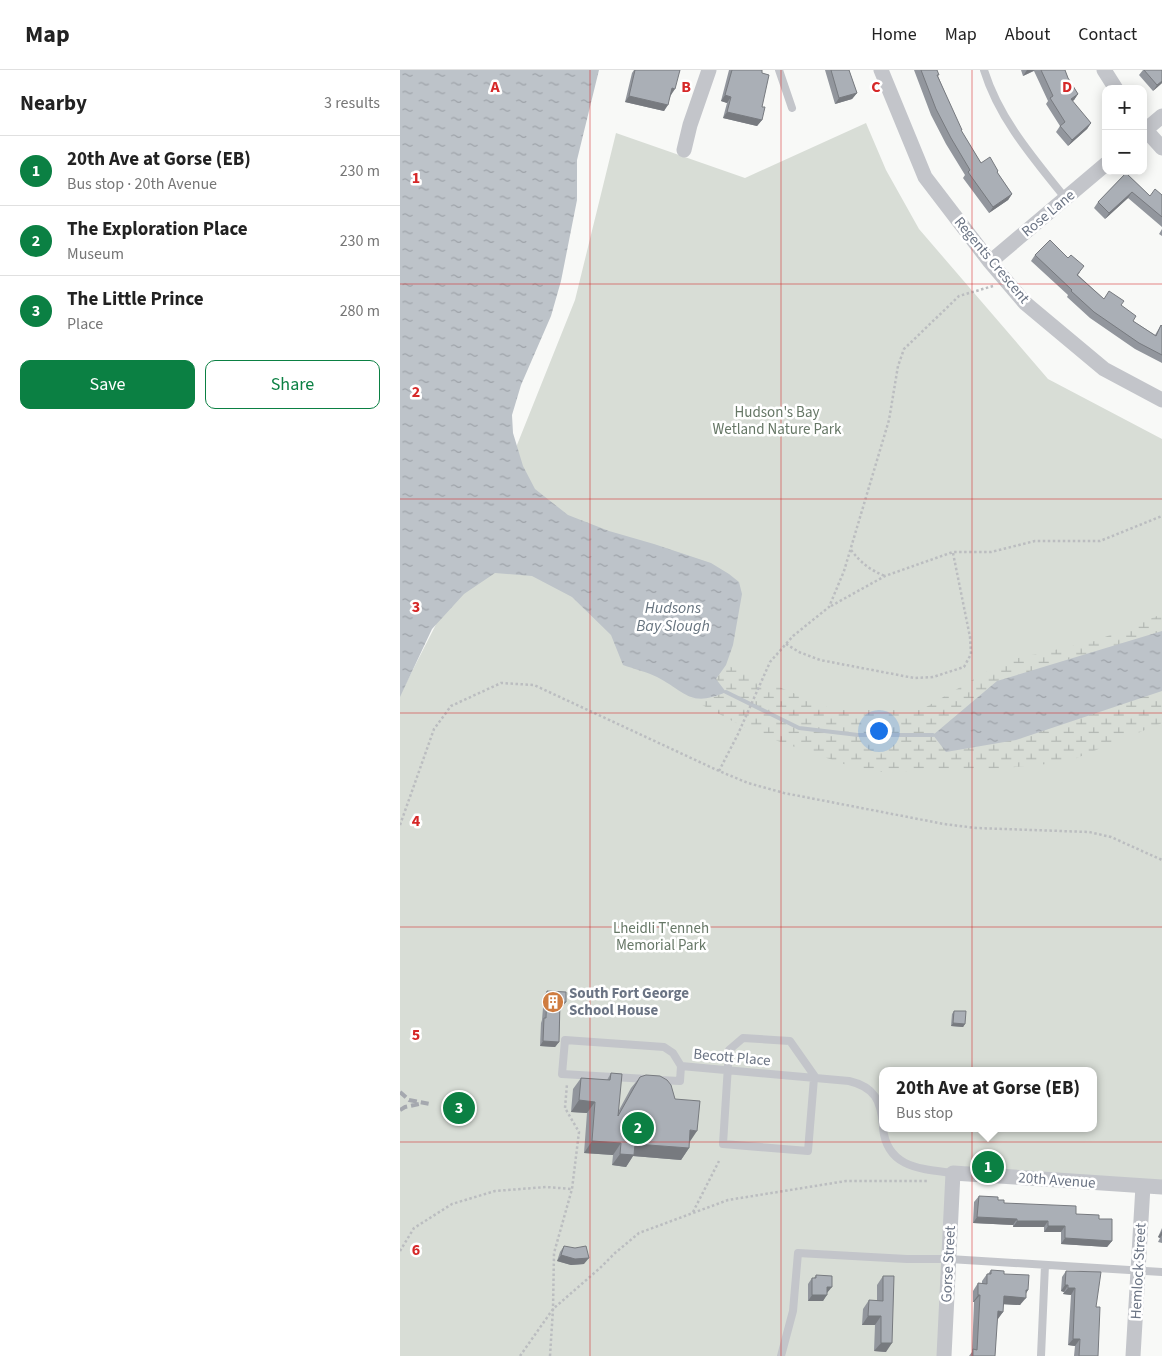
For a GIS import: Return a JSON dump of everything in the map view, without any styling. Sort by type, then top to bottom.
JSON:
[{"type":"street","points":[[684,150],[708,70]]},
{"type":"street","name":"Regents Crescent","points":[[882,70],[925,177],[990,262],[1026,303],[1104,369],[1162,400]]},
{"type":"street","points":[[1104,70],[1113,85]]},
{"type":"street","points":[[1147,128],[1162,116]]},
{"type":"street","points":[[1147,133],[1162,148]]},
{"type":"street","name":"Rose Lane","points":[[990,262],[1102,167]]},
{"type":"street","name":"20th Avenue","points":[[953,1173],[1162,1186]]},
{"type":"street","name":"Gorse Street","points":[[944,1356],[953,1173]]},
{"type":"street","name":"Hemlock Street","points":[[1134,1356],[1143,1186]]},
{"type":"lane","points":[[779,70],[792,108]]},
{"type":"lane","points":[[984,70],[1000,106],[1020,141],[1066,198]]},
{"type":"lane","points":[[744,1038],[790,1041],[815,1078],[808,1151],[723,1144],[729,1050],[744,1038]]},
{"type":"lane","name":"Becott Place","points":[[565,1040],[664,1047],[673,1053],[681,1066],[680,1081],[562,1074],[565,1040]]},
{"type":"lane","name":"Becott Place","points":[[681,1066],[849,1081],[862,1084],[871,1091],[879,1103]]},
{"type":"lane","name":"Becott Place","points":[[884,1132],[888,1146],[896,1157],[907,1164],[922,1169],[953,1173]]},
{"type":"lane","points":[[781,1356],[793,1310],[798,1253],[907,1259],[949,1259],[1162,1272]]},
{"type":"lane","points":[[1041,1356],[1045,1265]]},
{"type":"path","points":[[829,607],[844,571],[889,420],[898,366],[904,349],[959,296],[997,286],[1005,279]]},
{"type":"path","points":[[719,771],[738,734],[770,662],[793,636],[829,607],[884,576],[953,552],[991,552],[1035,541],[1100,541],[1162,516]]},
{"type":"path","points":[[850,549],[859,561],[871,570],[884,576]]},
{"type":"path","points":[[786,644],[799,652],[820,660],[914,678],[933,677],[964,668],[971,654],[970,636],[953,552]]},
{"type":"path","points":[[400,825],[434,729],[451,706],[500,683],[534,685],[719,771],[748,783],[784,793],[917,819],[976,828],[1089,832],[1111,837],[1162,860]]},
{"type":"path","points":[[550,1356],[554,1253],[572,1190],[579,1132],[566,1108],[567,1084]]},
{"type":"path","points":[[692,1213],[720,1161]]},
{"type":"path","points":[[520,1356],[553,1309],[600,1268],[614,1253],[639,1233],[728,1200],[836,1182],[928,1181],[953,1173]]},
{"type":"path","points":[[400,1251],[414,1228],[452,1204],[495,1191],[546,1187],[572,1190]]},
{"type":"green space","name":"Lheidli T'enneh Memorial Park","points":[[866,123],[886,170],[919,229],[1048,379],[1162,439],[1162,1190],[946,1180],[941,1356],[400,1356],[400,695],[479,540],[575,300],[616,133],[745,178]]},
{"type":"green space","points":[[1162,614],[1162,723],[1067,762],[994,769],[867,772],[755,733],[689,698],[712,698],[725,692],[716,679],[726,665],[834,710],[921,710],[1005,661],[1095,641]]},
{"type":"water","points":[[400,70],[599,70],[577,160],[577,200],[561,281],[551,316],[521,385],[512,415],[513,433],[523,466],[535,489],[568,515],[609,531],[711,563],[739,582],[742,594],[733,645],[726,665],[716,679],[726,692],[704,699],[696,698],[682,693],[653,675],[623,665],[611,635],[572,597],[532,576],[495,573],[464,594],[432,629],[400,697]]},
{"type":"water","points":[[1162,631],[1162,691],[1016,740],[946,752],[933,735],[997,681]]},
{"type":"building","points":[[635,70],[680,70],[675,89],[672,88],[668,105],[629,96]]},
{"type":"building","points":[[732,70],[762,70],[762,73],[769,75],[762,107],[765,107],[762,120],[727,112],[731,97],[725,95]]},
{"type":"building","points":[[831,70],[849,70],[857,93],[839,98]]},
{"type":"building","points":[[921,70],[937,70],[939,75],[937,75],[961,130],[981,163],[990,157],[997,172],[1012,194],[993,207],[968,172],[970,170],[936,109]]},
{"type":"building","points":[[1041,70],[1065,70],[1078,94],[1071,99],[1091,123],[1072,140],[1060,126],[1065,122],[1050,98],[1053,96]]},
{"type":"building","points":[[1144,70],[1162,70],[1162,81],[1157,85]]},
{"type":"building","points":[[1124,175],[1128,175],[1150,196],[1155,189],[1162,195],[1162,217],[1132,192],[1109,213],[1098,202]]},
{"type":"building","points":[[1050,240],[1068,258],[1071,255],[1084,266],[1077,275],[1104,299],[1109,291],[1124,301],[1121,305],[1136,316],[1133,321],[1156,336],[1162,326],[1162,355],[1139,343],[1094,312],[1035,255]]},
{"type":"building","points":[[547,991],[566,992],[566,1002],[560,1002],[559,1042],[543,1041]]},
{"type":"building","points":[[954,1011],[966,1011],[965,1024],[953,1023]]},
{"type":"building","points":[[611,1073],[622,1074],[618,1116],[640,1077],[646,1075],[660,1076],[667,1080],[671,1085],[675,1099],[700,1101],[697,1131],[690,1130],[689,1148],[635,1144],[634,1155],[620,1154],[621,1143],[592,1141],[595,1102],[579,1100],[581,1078],[610,1080]]},
{"type":"building","points":[[979,1196],[998,1197],[998,1200],[1004,1200],[1004,1203],[1076,1206],[1076,1214],[1099,1215],[1099,1219],[1112,1219],[1112,1241],[1065,1238],[1065,1226],[1048,1226],[1048,1221],[1017,1221],[1017,1219],[977,1217]]},
{"type":"building","points":[[564,1246],[575,1248],[586,1246],[589,1258],[575,1259],[561,1255]]},
{"type":"building","points":[[991,1270],[1004,1271],[1004,1274],[1029,1275],[1028,1290],[1026,1290],[1026,1298],[1004,1296],[1003,1312],[998,1311],[995,1356],[973,1356],[973,1349],[977,1350],[980,1295],[978,1295],[978,1283],[987,1284],[987,1274],[991,1274]]},
{"type":"building","points":[[1066,1271],[1101,1272],[1096,1307],[1100,1307],[1098,1356],[1079,1356],[1080,1339],[1073,1339],[1075,1288],[1068,1288],[1068,1285],[1065,1285]]},
{"type":"building","points":[[816,1275],[832,1276],[832,1287],[827,1287],[827,1295],[812,1295],[812,1278],[816,1278]]},
{"type":"building","points":[[883,1276],[894,1276],[892,1343],[881,1343],[881,1316],[868,1316],[869,1300],[883,1301]]},
{"type":"waterway","name":"Hudsons Bay Slough","points":[[726,692],[799,728],[858,735],[933,735]]},
{"type":"railway","points":[[400,1092],[409,1100],[430,1104]]},
{"type":"railway","points":[[400,1110],[419,1104]]},
{"type":"place","name":"South Fort George School House","points":[[553,1002]]},
{"type":"place","name":"The Little Prince","points":[[459,1108]]},
{"type":"place","name":"The Exploration Place","points":[[638,1128]]},
{"type":"place","name":"20th Ave at Gorse (EB)","points":[[988,1167]]},
{"type":"park label","name":"Hudson's Bay Wetland Nature Park","points":[[777,420]]}]
